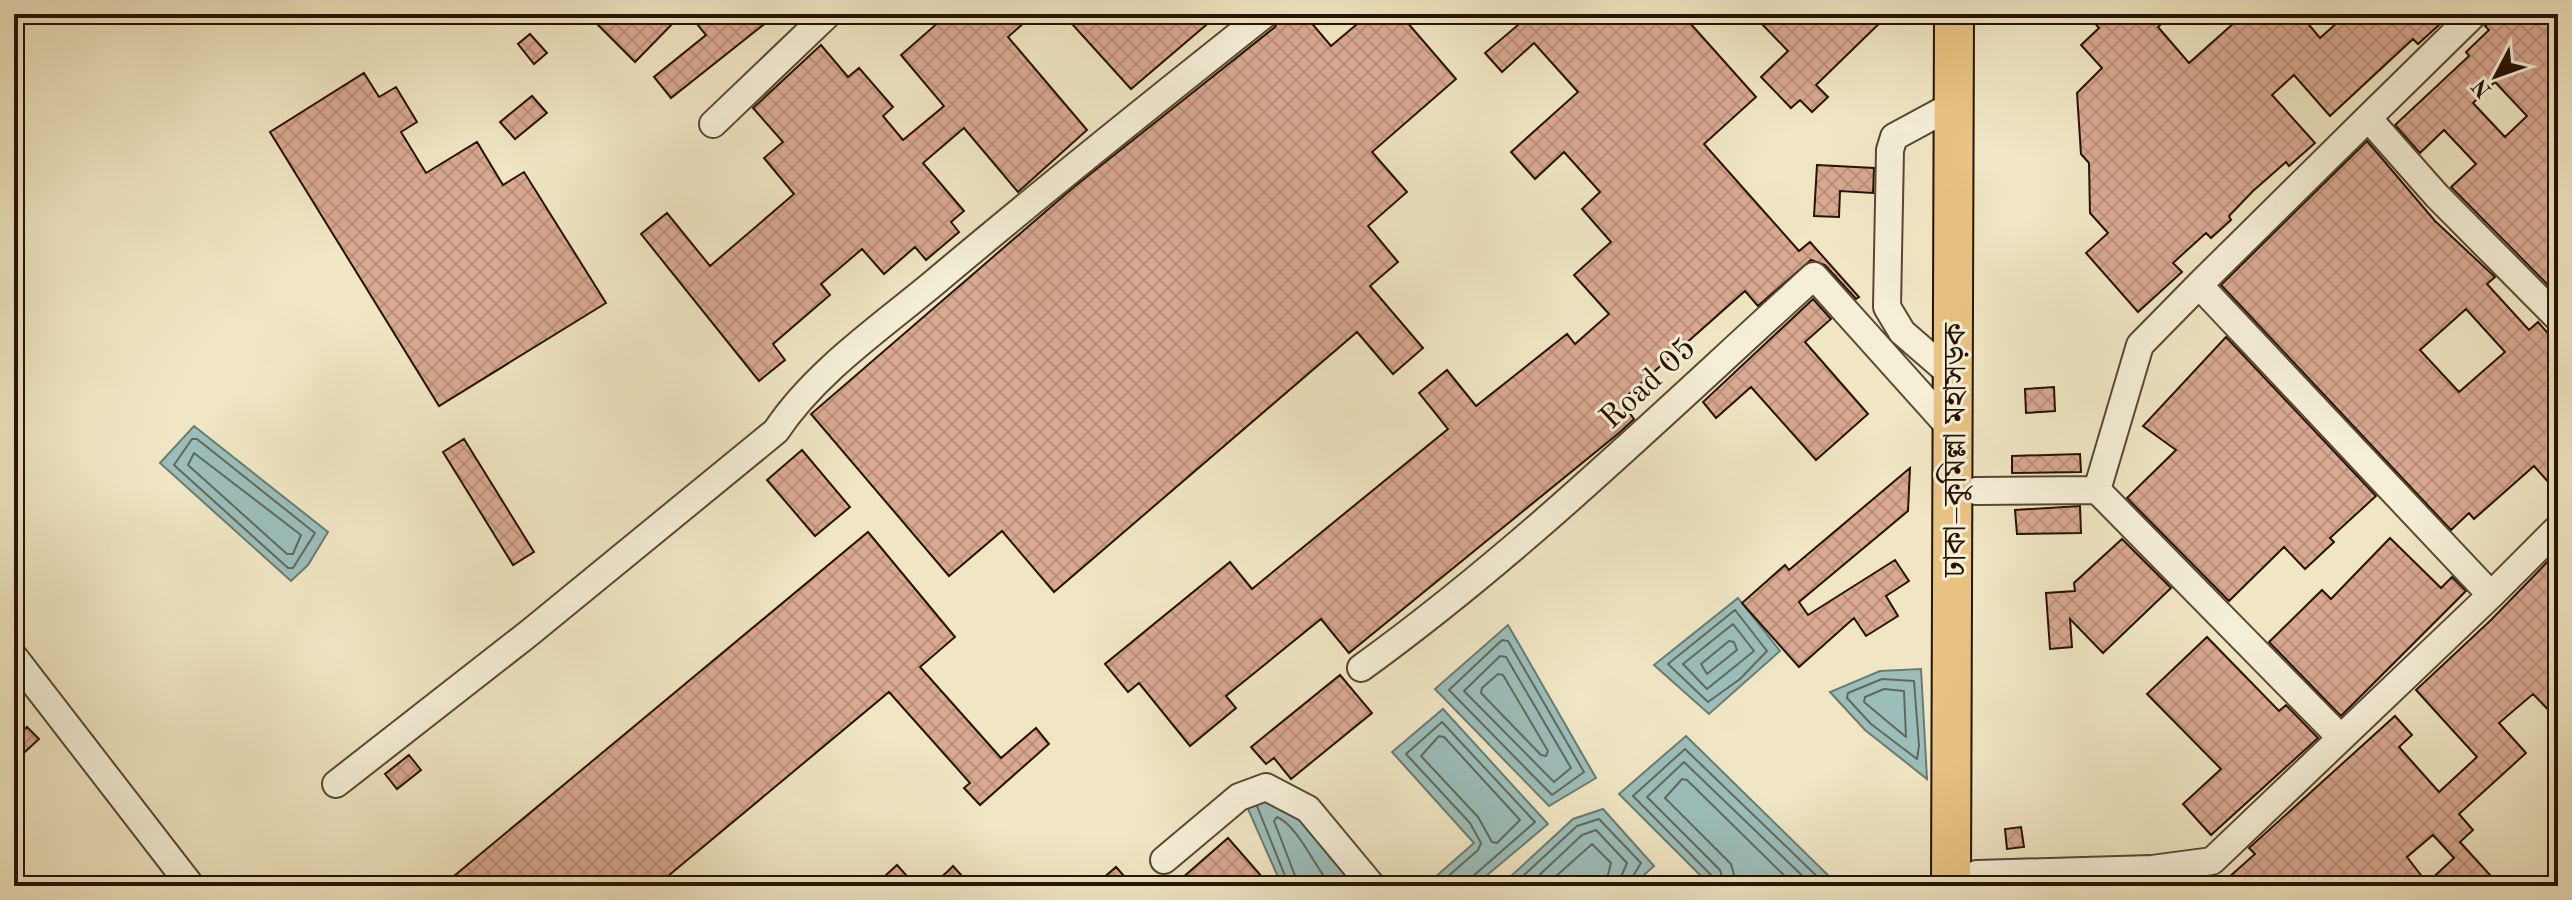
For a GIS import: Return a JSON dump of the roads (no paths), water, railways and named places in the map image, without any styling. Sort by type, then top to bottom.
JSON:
[{"type":"highway","name":"ঢাকা–কুমিল্লা মহাসড়ক","points":[[1954,14],[1954,432],[1964,609],[1968,882]]},
{"type":"highway","name":"ঢাকা–কুমিল্লা মহাসড়ক","points":[[1964,609],[1976,491],[1978,14]]},
{"type":"street","points":[[713,124],[828,14]]},
{"type":"street","points":[[336,784],[528,634],[764,441],[776,431],[796,401],[887,322],[1075,164],[1265,14]]},
{"type":"street","points":[[2097,490],[2140,345],[2474,14]]},
{"type":"street","points":[[1954,377],[1902,332],[1887,307],[1890,150],[1894,137],[1955,104]]},
{"type":"street","points":[[2368,118],[2437,196],[2558,318]]},
{"type":"street","name":"Road 05","points":[[1361,668],[1411,632],[1556,512],[1814,276],[1954,432]]},
{"type":"street","points":[[2199,285],[2491,595]]},
{"type":"street","points":[[1976,491],[2097,490],[2341,738]]},
{"type":"street","points":[[1968,882],[2152,869],[2212,861],[2558,528]]},
{"type":"street","points":[[14,657],[191,886]]},
{"type":"street","points":[[1164,860],[1239,797],[1266,787],[1308,809],[1364,877]]},
{"type":"water","points":[[194,426],[328,532],[308,565],[291,581],[160,463]]},
{"type":"water","points":[[1738,598],[1780,651],[1709,714],[1654,665]]},
{"type":"water","points":[[1508,625],[1596,778],[1549,806],[1435,689]]},
{"type":"water","points":[[1921,669],[1927,779],[1865,730],[1830,692],[1880,671]]},
{"type":"water","points":[[1443,709],[1548,824],[1474,886],[1425,886],[1474,843],[1392,752]]},
{"type":"water","points":[[1686,736],[1839,886],[1711,886],[1619,794]]},
{"type":"water","points":[[1257,794],[1305,814],[1329,856],[1355,886],[1282,886],[1248,809]]},
{"type":"water","points":[[1603,809],[1654,866],[1632,886],[1518,886],[1509,878],[1573,819]]}]
